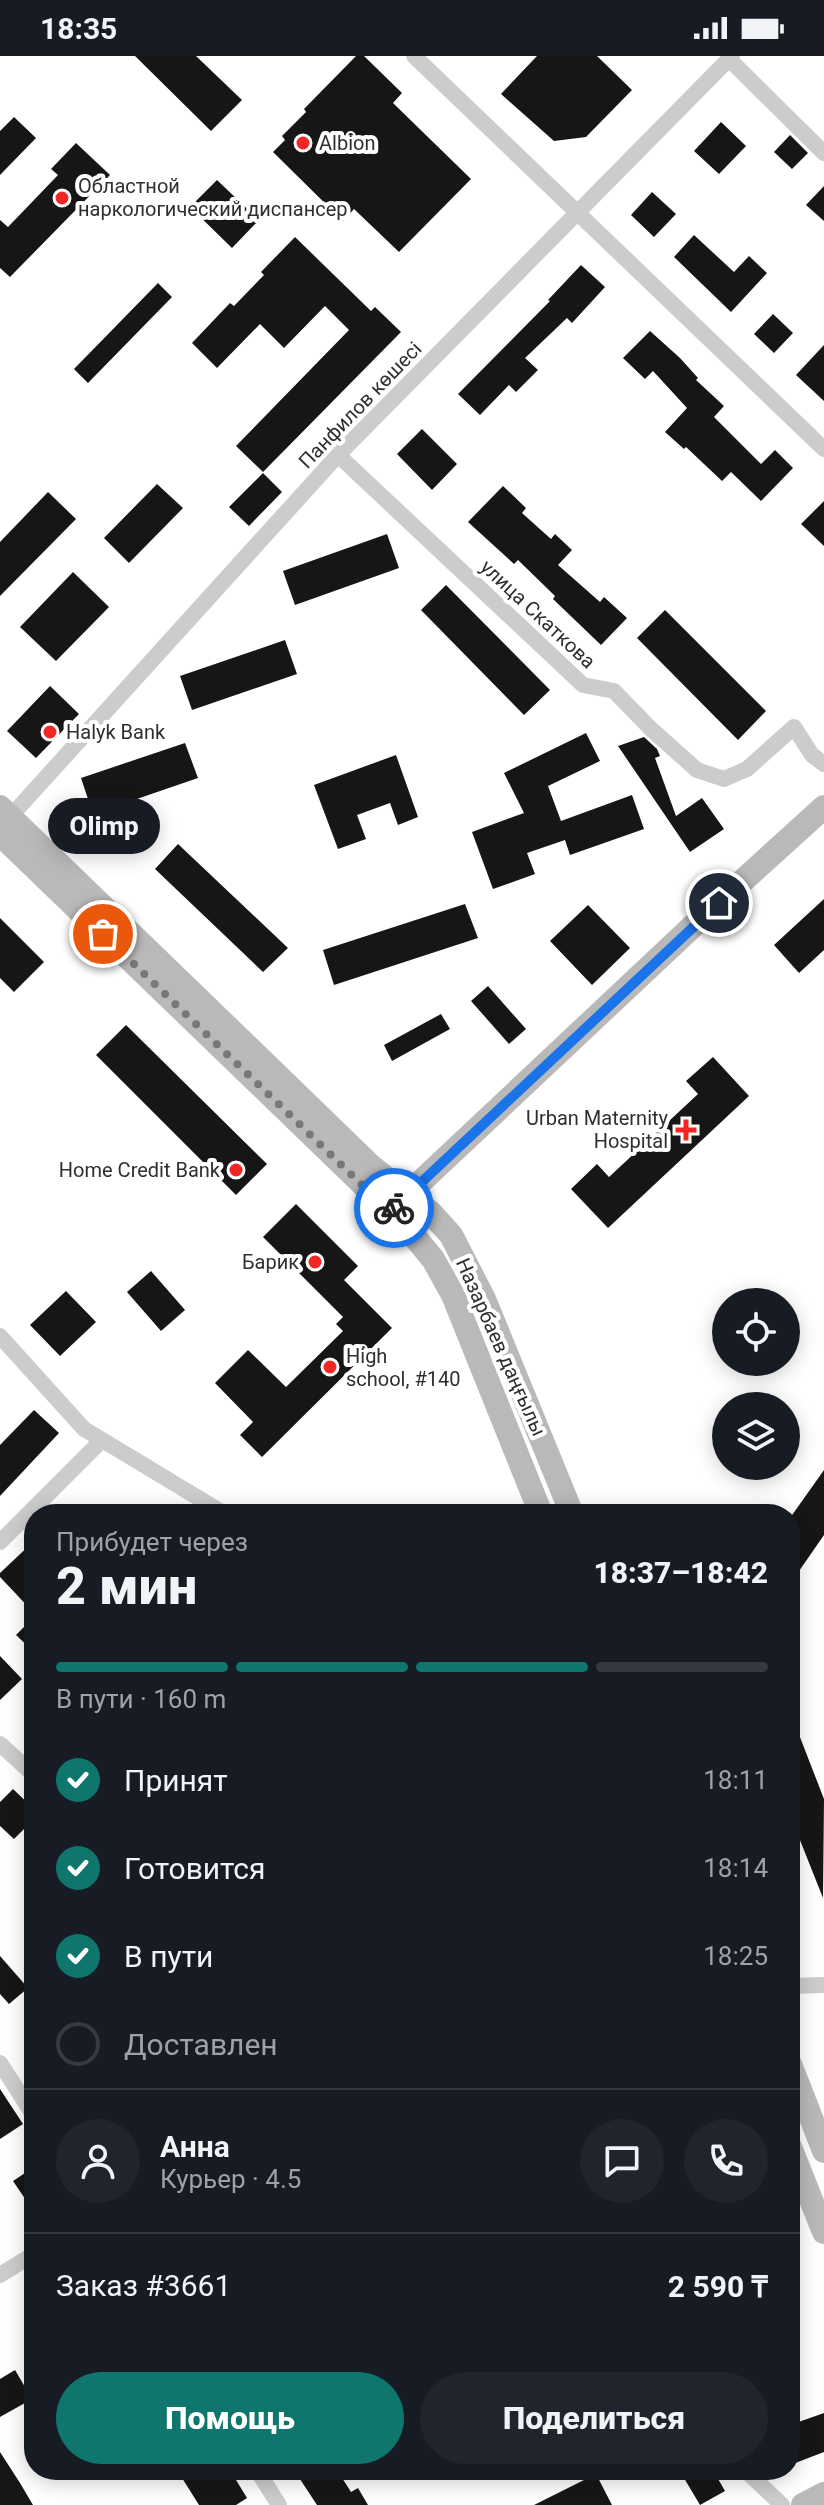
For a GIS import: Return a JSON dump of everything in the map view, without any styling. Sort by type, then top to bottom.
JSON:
[{"type":"main road","points":[[399,1203],[682,936],[824,807]]},
{"type":"main road","name":"Назарбаев даңғылы","points":[[3,819],[399,1203],[453,1295],[537,1504]]},
{"type":"main road","name":"Назарбаев даңғылы","points":[[399,1203],[445,1227],[478,1287],[518,1377],[568,1504]]},
{"type":"main road","points":[[800,2090],[824,2151]]},
{"type":"main road","points":[[800,2172],[824,2232]]},
{"type":"main road","points":[[803,2505],[824,2494]]},
{"type":"street","points":[[414,56],[824,449]]},
{"type":"street","points":[[730,58],[824,153]]},
{"type":"street","name":"Панфилов көшесі","points":[[3,819],[30,794],[338,455],[730,58]]},
{"type":"street","name":"улица Скаткова","points":[[338,455],[583,685],[614,691],[697,770],[724,779],[747,769],[794,727],[812,755],[824,764]]},
{"type":"street","points":[[0,1336],[84,1429],[208,1504]]},
{"type":"street","points":[[38,1504],[102,1440]]},
{"type":"street","points":[[0,1542],[24,1518]]},
{"type":"street","points":[[0,1744],[24,1766]]},
{"type":"street","points":[[800,1986],[824,1985]]},
{"type":"street","points":[[0,2063],[24,2100]]},
{"type":"street","points":[[0,2275],[24,2260]]},
{"type":"street","points":[[263,2480],[279,2505]]},
{"type":"street","points":[[756,2480],[782,2505]]},
{"type":"building","points":[[135,56],[196,56],[242,100],[211,131]]},
{"type":"building","points":[[356,56],[364,56],[402,93],[393,103],[471,179],[399,252],[354,209],[343,221],[273,152],[285,140],[282,136],[306,112],[304,109]]},
{"type":"building","points":[[537,56],[597,56],[632,90],[586,137],[554,141],[501,94]]},
{"type":"building","name":"Областной наркологический диспансер","points":[[14,117],[36,138],[0,175],[0,131]]},
{"type":"building","points":[[721,122],[746,146],[719,174],[694,151]]},
{"type":"building","points":[[790,135],[808,153],[792,169],[774,152]]},
{"type":"building","name":"Областной наркологический диспансер","points":[[76,143],[110,175],[10,277],[0,268],[0,220],[8,227],[58,175],[51,169]]},
{"type":"building","points":[[217,180],[259,220],[232,248],[190,207]]},
{"type":"building","points":[[824,186],[824,221],[806,205]]},
{"type":"building","points":[[652,192],[676,214],[654,237],[631,215]]},
{"type":"building","points":[[694,235],[734,272],[749,256],[767,273],[731,312],[674,257]]},
{"type":"building","points":[[295,237],[371,311],[375,307],[401,332],[263,472],[236,446],[349,330],[325,306],[284,348],[260,324],[217,368],[192,343],[230,303],[234,306]]},
{"type":"building","points":[[581,265],[605,287],[572,323],[567,318],[525,358],[538,370],[516,392],[509,385],[480,415],[458,394],[550,301]]},
{"type":"building","points":[[158,283],[172,297],[88,383],[74,369]]},
{"type":"building","points":[[773,314],[793,333],[774,353],[754,334]]},
{"type":"building","points":[[650,331],[724,406],[714,417],[761,464],[775,450],[793,468],[761,501],[731,472],[722,481],[665,432],[687,408],[653,371],[645,379],[623,358]]},
{"type":"building","points":[[824,345],[824,401],[796,375]]},
{"type":"building","points":[[422,429],[457,464],[432,490],[397,454]]},
{"type":"building","points":[[263,473],[282,492],[249,526],[229,507]]},
{"type":"building","points":[[157,484],[183,508],[129,563],[104,538]]},
{"type":"building","points":[[503,486],[526,508],[522,513],[551,539],[555,534],[572,550],[558,565],[600,602],[604,597],[627,618],[601,645],[518,560],[514,564],[468,522]]},
{"type":"building","points":[[48,492],[76,519],[0,596],[0,542]]},
{"type":"building","points":[[824,501],[824,546],[801,524]]},
{"type":"building","points":[[387,534],[399,568],[295,605],[283,571]]},
{"type":"building","points":[[73,572],[109,607],[56,661],[20,627]]},
{"type":"building","points":[[446,585],[550,690],[524,715],[421,610]]},
{"type":"building","points":[[665,610],[766,711],[738,740],[637,638]]},
{"type":"building","points":[[285,640],[297,674],[192,710],[180,676]]},
{"type":"building","points":[[50,686],[79,714],[36,758],[7,731]]},
{"type":"building","points":[[586,733],[600,761],[548,786],[561,821],[632,795],[644,829],[570,855],[565,840],[527,853],[535,874],[493,889],[472,832],[524,813],[504,773]]},
{"type":"building","points":[[644,737],[660,756],[655,758],[676,816],[702,798],[724,829],[690,852],[618,746]]},
{"type":"building","points":[[185,743],[198,778],[93,814],[81,778]]},
{"type":"building","points":[[396,755],[418,817],[398,825],[390,803],[357,815],[366,839],[338,849],[314,785]]},
{"type":"building","points":[[178,844],[288,948],[263,972],[155,869]]},
{"type":"building","points":[[824,899],[824,950],[799,973],[774,945]]},
{"type":"building","points":[[465,904],[478,938],[334,985],[323,950]]},
{"type":"building","points":[[588,905],[630,948],[592,985],[550,941]]},
{"type":"building","points":[[0,918],[44,962],[14,992],[0,978]]},
{"type":"building","points":[[488,986],[526,1029],[509,1044],[471,1001]]},
{"type":"building","points":[[441,1014],[450,1029],[392,1061],[384,1045]]},
{"type":"building","points":[[126,1025],[267,1164],[236,1195],[96,1055]]},
{"type":"building","name":"Urban Maternity Hospital","points":[[713,1057],[749,1096],[608,1228],[571,1189],[597,1164],[609,1177],[698,1094],[686,1081]]},
{"type":"building","name":"High school, #140","points":[[296,1204],[358,1266],[344,1280],[392,1328],[262,1457],[240,1435],[253,1422],[215,1383],[248,1350],[286,1387],[343,1331],[336,1324],[343,1317],[263,1237]]},
{"type":"building","points":[[151,1271],[185,1310],[161,1331],[127,1292]]},
{"type":"building","points":[[66,1291],[96,1322],[60,1356],[30,1325]]},
{"type":"building","points":[[34,1410],[59,1433],[0,1496],[0,1445]]},
{"type":"building","points":[[824,1470],[824,1535],[800,1570],[800,1504]]},
{"type":"building","points":[[24,1550],[24,1602],[0,1577],[0,1573]]},
{"type":"building","points":[[24,1627],[24,1643],[16,1635]]},
{"type":"building","points":[[0,1656],[22,1679],[0,1700]]},
{"type":"building","points":[[800,1737],[824,1799],[823,1898],[800,1840]]},
{"type":"building","points":[[13,1789],[24,1799],[24,1829],[14,1839],[0,1826],[0,1802]]},
{"type":"building","points":[[0,1956],[24,1983],[24,1991],[9,2004],[0,1994]]},
{"type":"building","points":[[0,2089],[23,2124],[0,2139]]},
{"type":"building","points":[[24,2174],[24,2197],[13,2181]]},
{"type":"building","points":[[15,2370],[24,2385],[24,2404],[0,2417],[0,2379]]},
{"type":"building","points":[[824,2413],[824,2452],[800,2461],[800,2421]]},
{"type":"building","points":[[0,2452],[20,2483],[33,2505],[0,2505]]},
{"type":"building","points":[[183,2480],[236,2480],[247,2498],[236,2505],[199,2505]]},
{"type":"building","points":[[301,2480],[343,2480],[351,2492],[358,2488],[368,2505],[317,2505]]},
{"type":"building","points":[[584,2480],[599,2480],[612,2505],[534,2505]]},
{"type":"building","points":[[685,2480],[719,2480],[725,2491],[700,2505]]},
{"type":"way so far","points":[[103,934],[358,1181],[390,1211],[394,1208]]},
{"type":"place","name":"Albion","points":[[303,143]]},
{"type":"place","name":"Областной наркологический диспансер","points":[[62,198]]},
{"type":"place","name":"Halyk Bank","points":[[50,732]]},
{"type":"place","name":"Olimp","points":[[103,934]]},
{"type":"place","name":"Urban Maternity Hospital","points":[[686,1130]]},
{"type":"place","name":"Home Credit Bank","points":[[236,1170]]},
{"type":"place","name":"Барик","points":[[315,1262]]},
{"type":"place","name":"High school, #140","points":[[330,1367]]},
{"type":"route","points":[[394,1208],[719,903]]}]
